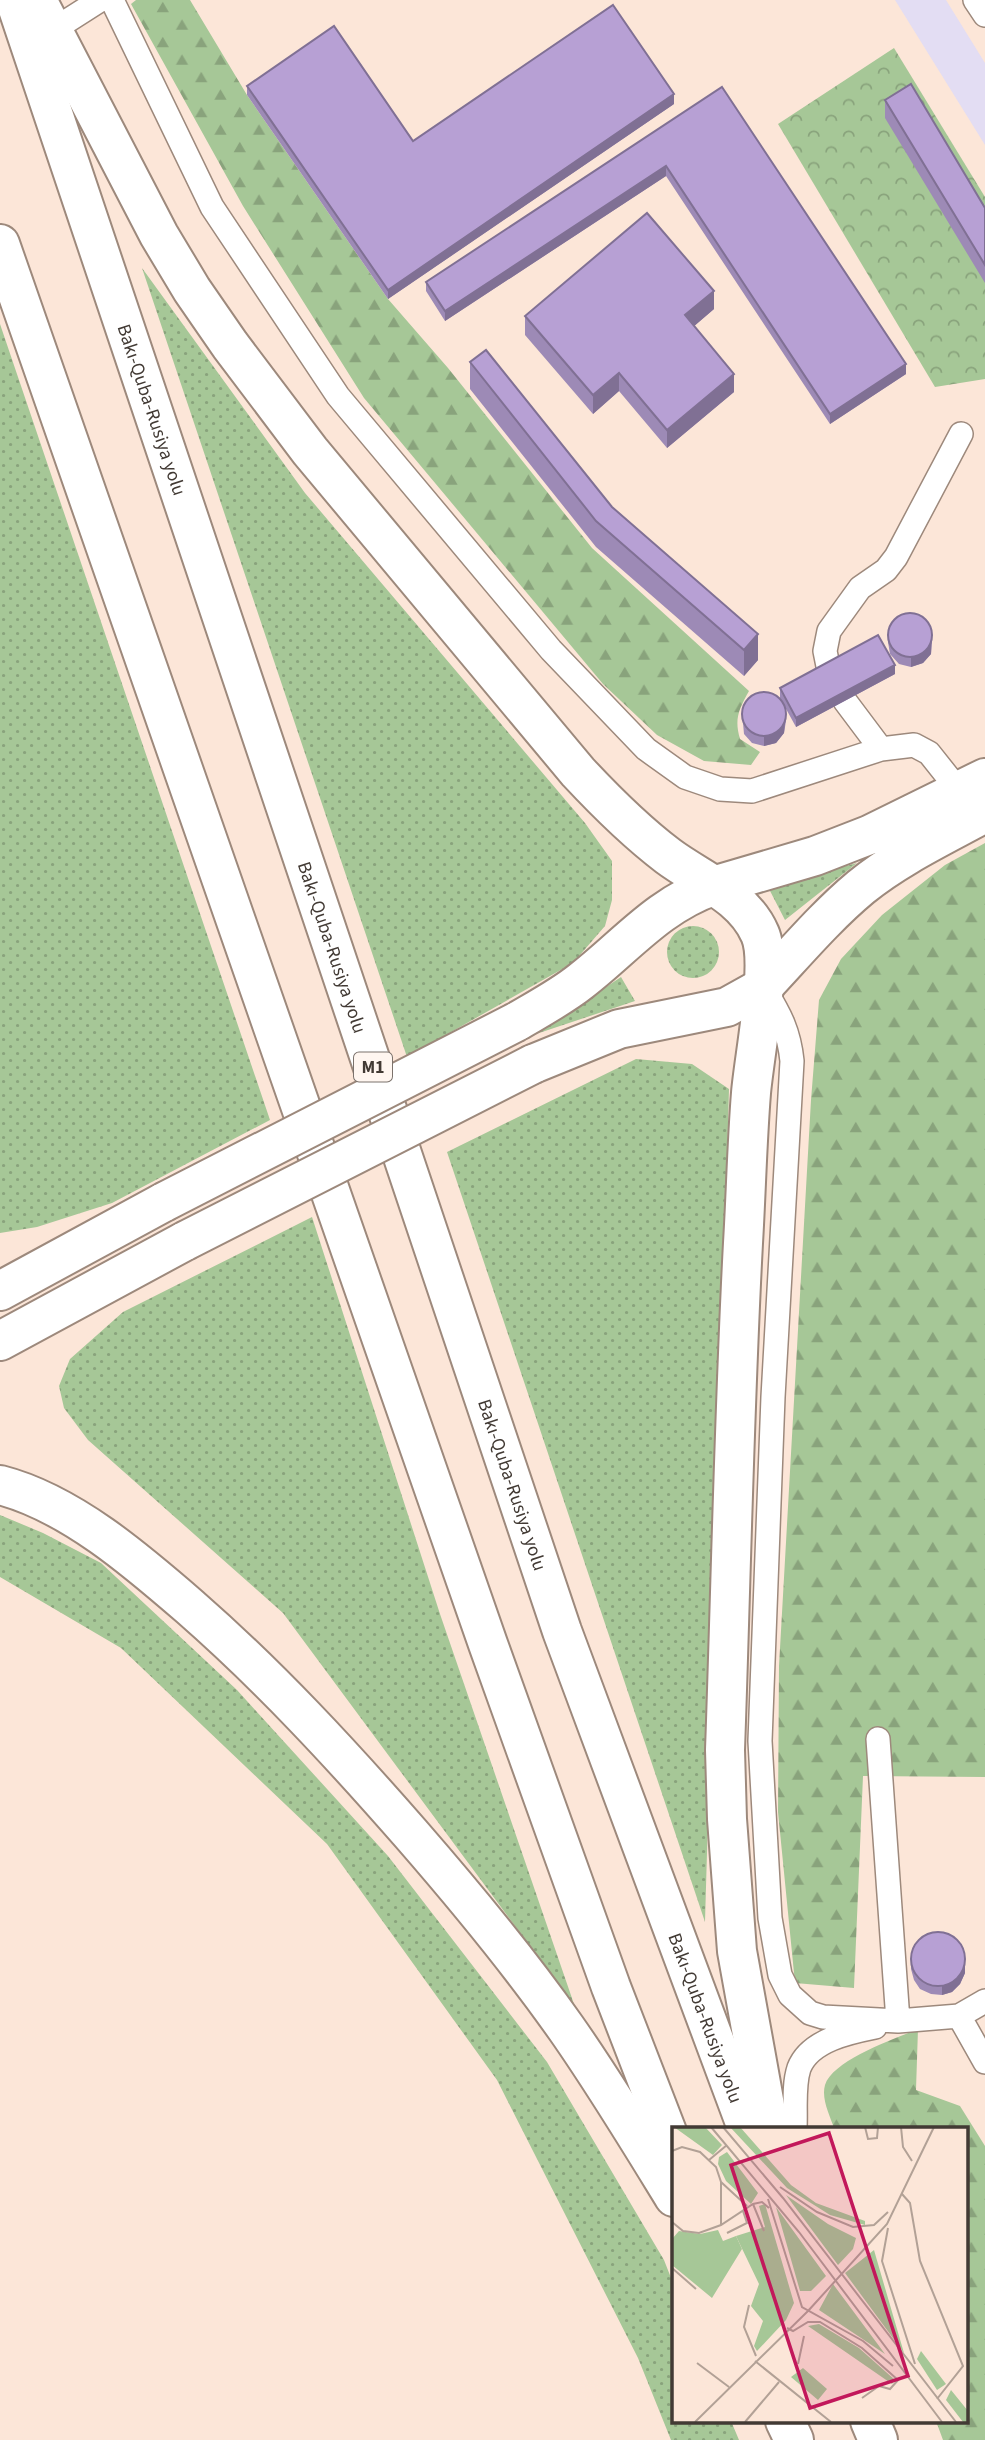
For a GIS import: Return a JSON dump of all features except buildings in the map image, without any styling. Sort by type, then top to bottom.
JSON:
[{"type":"main road","name":"Bakı-Quba-Rusiya yolu","points":[[15,0],[562,1631],[746,2127]]},
{"type":"main road","points":[[45,15],[159,235],[192,290],[310,451],[578,772],[636,830],[669,857],[740,904],[753,919],[762,937],[765,960],[751,1096],[740,1314],[725,1750],[726,1819],[737,1951],[769,2127]]},
{"type":"main road","points":[[0,244],[493,1657],[611,1987],[672,2145]]},
{"type":"main road","points":[[0,1291],[164,1202],[516,1022],[580,981],[672,904],[691,894],[815,856],[977,794]]},
{"type":"main road","points":[[0,1341],[185,1241],[533,1064],[619,1029],[727,1007],[763,987],[837,907],[894,864],[977,794]]},
{"type":"main road","points":[[0,1485],[59,1510],[94,1531],[149,1572],[211,1625],[277,1688],[347,1761],[467,1898],[566,2028],[672,2194]]},
{"type":"main road","points":[[785,2422],[793,2440]]},
{"type":"main road","points":[[870,2422],[878,2440]]},
{"type":"lane","points":[[45,15],[100,0]]},
{"type":"lane","points":[[112,0],[212,207],[338,396],[551,650],[646,749],[685,777],[720,789],[752,791],[881,749],[914,745],[929,753],[977,794]]},
{"type":"lane","points":[[975,0],[985,15]]},
{"type":"lane","points":[[828,671],[825,651],[829,631],[860,588],[886,570],[896,557],[961,434]]},
{"type":"lane","points":[[845,701],[881,749]]},
{"type":"lane","points":[[763,987],[784,1023],[790,1039],[792,1061],[773,1397],[760,1741],[770,1918],[780,1975],[790,1995],[810,2012],[823,2017],[898,2021],[959,2016],[985,2001]]},
{"type":"lane","points":[[878,1739],[898,2021]]},
{"type":"lane","points":[[959,2016],[985,2062]]},
{"type":"lane","points":[[795,2127],[796,2079],[806,2056],[822,2044],[847,2033],[898,2021]]},
{"type":"shaded area","points":[[895,0],[946,0],[985,63],[985,145]]},
{"type":"green space","points":[[136,0],[190,0],[247,95],[388,299],[448,368],[592,548],[749,691],[740,709],[737,726],[740,739],[760,752],[751,765],[704,761],[657,735],[603,684],[364,398],[243,206],[131,4]]},
{"type":"green space","points":[[894,48],[985,197],[985,379],[935,387],[778,124]]},
{"type":"green space","points":[[142,268],[305,493],[585,823],[612,861],[612,900],[605,926],[573,963],[407,1057]]},
{"type":"green space","points":[[0,324],[270,1120],[112,1203],[37,1227],[0,1233]]},
{"type":"green space","points":[[985,843],[985,1777],[863,1776],[854,1988],[795,1983],[778,1812],[779,1666],[819,1000],[841,959],[882,915],[945,865]]},
{"type":"green space","points":[[857,863],[785,920],[768,887]]},
{"type":"green space","points":[[693,926],[712,933],[719,952],[712,971],[693,978],[674,971],[667,952],[674,933]]},
{"type":"green space","points":[[621,977],[635,1001],[536,1034]]},
{"type":"green space","points":[[636,1059],[692,1064],[729,1089],[705,1922],[447,1152]]},
{"type":"green space","points":[[312,1217],[440,1614],[575,2007],[283,1613],[88,1440],[64,1408],[59,1386],[70,1359],[123,1312]]},
{"type":"green space","points":[[0,1515],[43,1533],[101,1563],[237,1690],[388,1856],[547,2062],[664,2260],[672,2280],[672,2422],[731,2422],[739,2440],[671,2440],[638,2358],[497,2080],[327,1844],[121,1648],[0,1577]]},
{"type":"green space","points":[[918,2029],[916,2090],[960,2106],[985,2146],[985,2440],[943,2440],[936,2422],[968,2422],[968,2127],[834,2127],[825,2102],[824,2090],[830,2076],[852,2059]]}]
